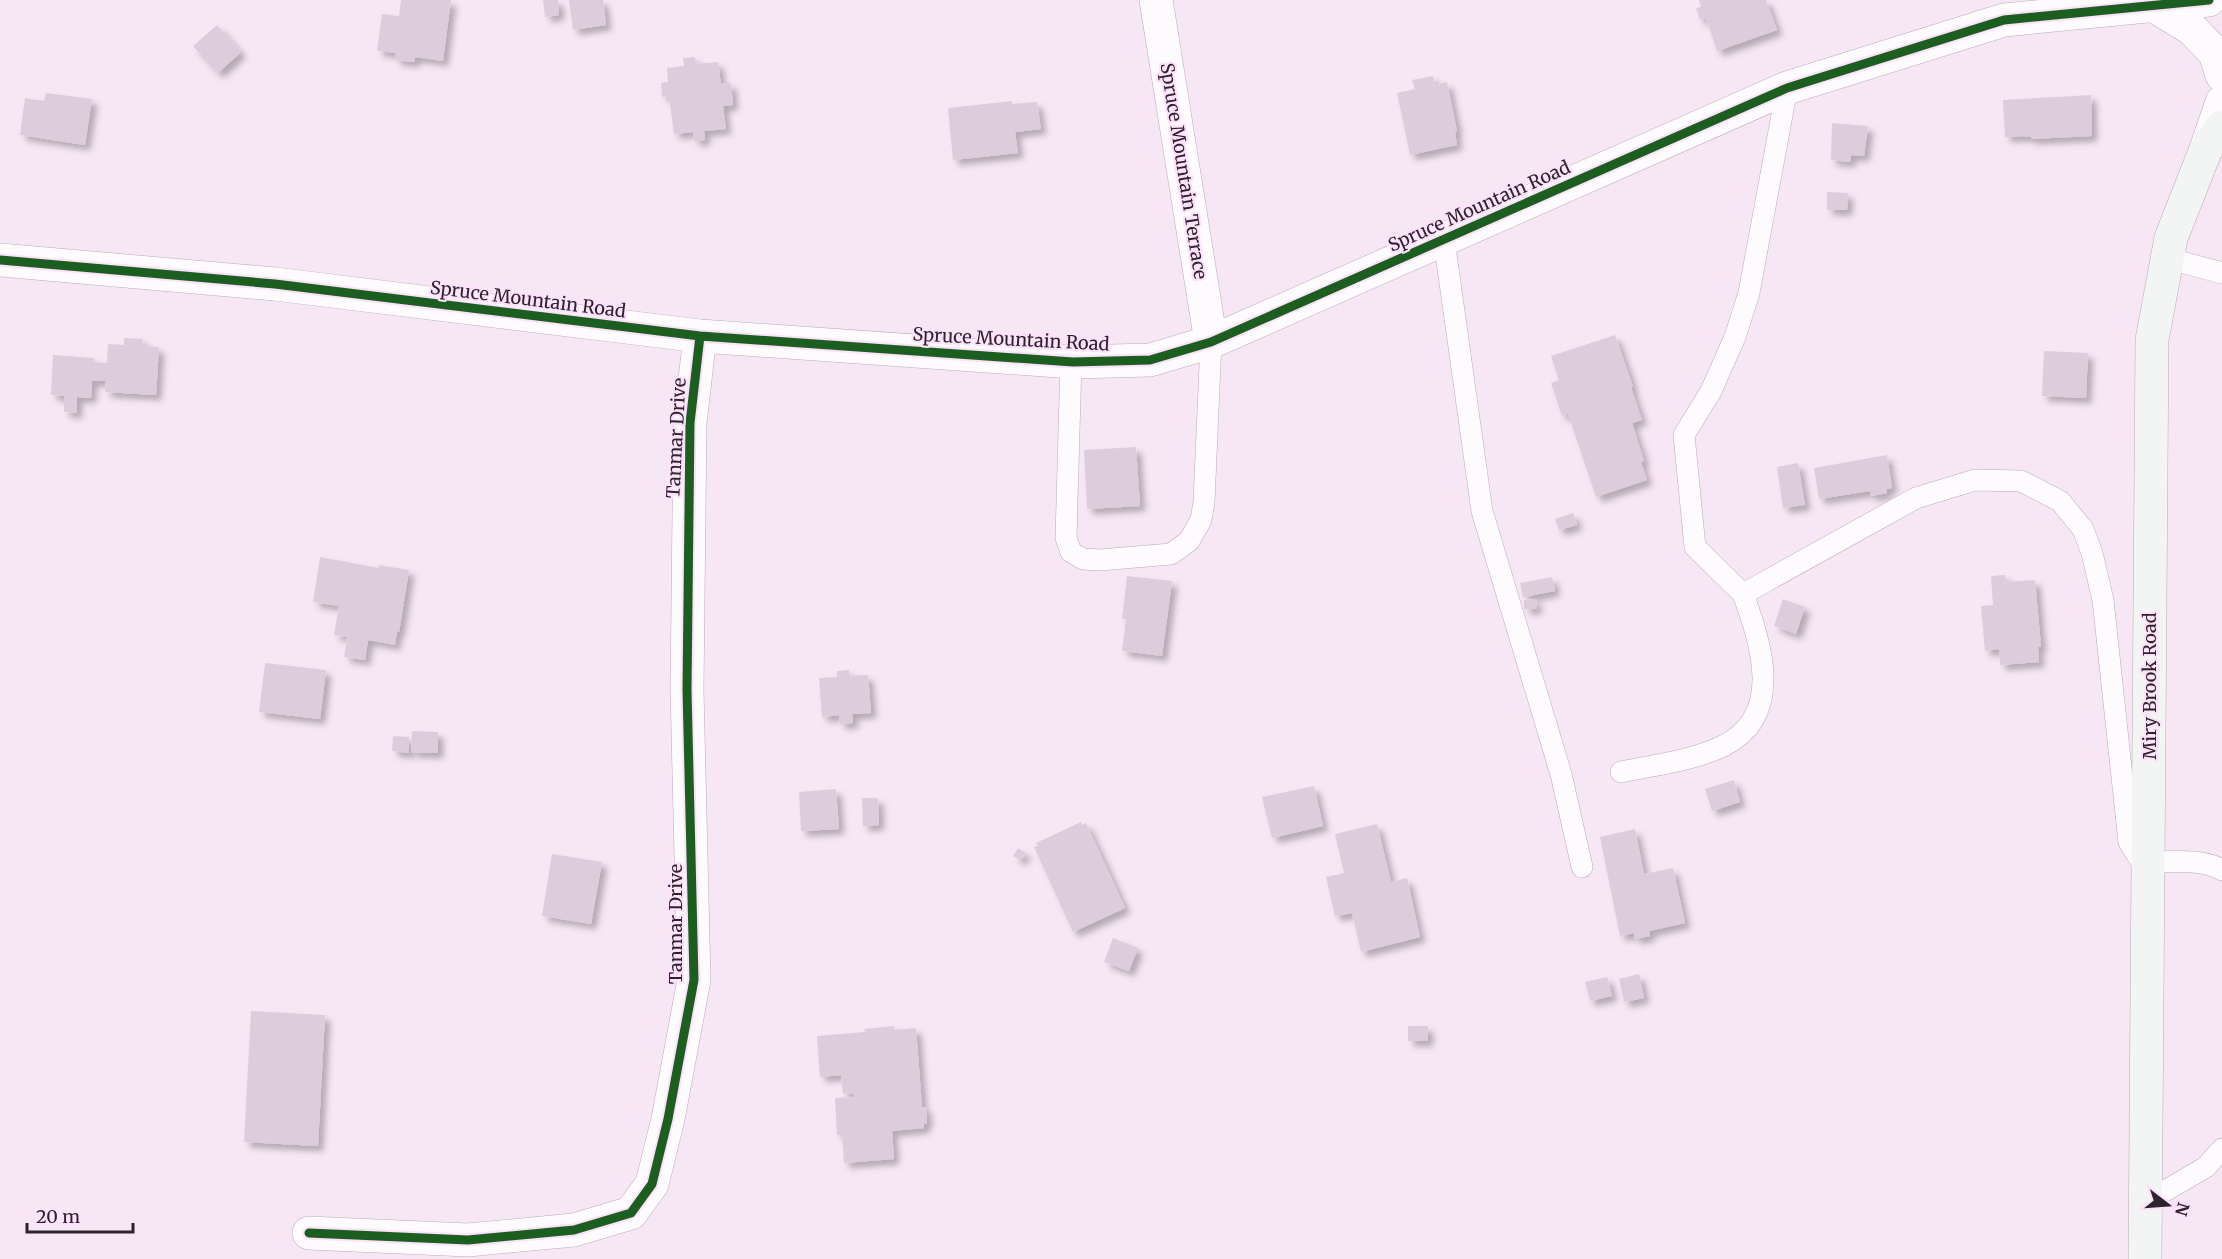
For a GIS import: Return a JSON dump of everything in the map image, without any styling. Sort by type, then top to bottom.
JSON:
[{"type":"main road","name":"Miry Brook Road","points":[[2145,1259],[2152,340],[2171,238],[2214,138]]},
{"type":"street","name":"Spruce Mountain Terrace","points":[[1156,0],[1211,342]]},
{"type":"street","name":"Spruce Mountain Road","points":[[0,260],[275,284],[700,336],[1071,362],[1150,360],[1211,342],[1787,88],[2004,20],[2210,0]]},
{"type":"street","points":[[2154,6],[2192,29],[2215,52],[2222,75]]},
{"type":"street","points":[[2214,138],[2222,102]]},
{"type":"street","name":"Tanmar Drive","points":[[309,1233],[468,1240],[574,1230],[632,1213],[652,1184],[668,1119],[694,980],[687,690],[690,423],[700,336]]},
{"type":"lane","points":[[1621,772],[1687,758],[1723,746],[1742,734],[1754,716],[1762,696],[1764,673],[1760,645],[1743,594],[1695,547],[1684,435],[1711,391],[1735,337],[1749,293],[1787,88]]},
{"type":"lane","points":[[1444,240],[1482,511],[1561,774],[1582,867]]},
{"type":"lane","points":[[2167,258],[2222,273]]},
{"type":"lane","points":[[1071,362],[1066,538],[1071,552],[1083,559],[1100,560],[1171,554],[1189,541],[1201,520],[1204,501],[1211,342]]},
{"type":"lane","points":[[1743,594],[1916,498],[1975,480],[2021,481],[2060,501],[2083,529],[2092,553],[2103,600],[2129,842],[2148,867],[2188,862],[2215,866],[2222,870]]},
{"type":"lane","points":[[2146,1202],[2206,1167],[2222,1149]]},
{"type":"building","points":[[401,0],[451,0],[443,61],[415,57],[414,62],[395,60],[396,53],[377,51],[382,14],[399,16]]},
{"type":"building","points":[[543,0],[558,0],[559,15],[545,17]]},
{"type":"building","points":[[569,0],[603,0],[606,25],[573,30]]},
{"type":"building","points":[[1699,0],[1766,0],[1777,30],[1717,51],[1706,18],[1700,20],[1696,8],[1701,7]]},
{"type":"building","points":[[217,25],[241,52],[218,73],[193,46]]},
{"type":"building","points":[[695,57],[696,64],[718,62],[721,84],[731,83],[733,105],[723,106],[726,129],[704,131],[705,140],[694,141],[693,132],[674,134],[669,96],[662,97],[661,83],[668,82],[667,68],[684,66],[683,58]]},
{"type":"building","points":[[1433,76],[1435,85],[1447,82],[1457,131],[1455,132],[1457,145],[1410,155],[1397,93],[1415,89],[1412,80]]},
{"type":"building","points":[[46,93],[92,99],[85,145],[20,135],[25,98],[44,101]]},
{"type":"building","points":[[2091,95],[2092,136],[2031,139],[2031,137],[2022,136],[2005,137],[2003,100]]},
{"type":"building","points":[[1012,101],[1012,104],[1037,102],[1041,129],[1015,132],[1018,153],[953,160],[948,108]]},
{"type":"building","points":[[1832,123],[1868,126],[1864,156],[1851,155],[1850,162],[1831,160]]},
{"type":"building","points":[[1827,192],[1848,193],[1847,210],[1827,210]]},
{"type":"building","points":[[1615,335],[1642,420],[1632,423],[1644,461],[1641,462],[1647,480],[1596,497],[1568,414],[1562,416],[1551,383],[1559,380],[1551,356]]},
{"type":"building","points":[[124,338],[143,339],[142,346],[159,347],[156,395],[105,392],[106,381],[92,381],[91,398],[77,397],[77,413],[64,412],[64,396],[51,395],[53,355],[94,358],[93,362],[107,363],[108,344],[124,345]]},
{"type":"building","points":[[2044,351],[2088,353],[2086,398],[2042,396]]},
{"type":"building","points":[[1136,447],[1140,506],[1087,509],[1084,450]]},
{"type":"building","points":[[1887,455],[1892,488],[1886,489],[1887,493],[1871,496],[1870,491],[1819,499],[1814,468]]},
{"type":"building","points":[[1798,463],[1805,505],[1783,508],[1777,467]]},
{"type":"building","points":[[1573,513],[1577,525],[1559,530],[1555,519]]},
{"type":"building","points":[[320,557],[379,568],[379,565],[409,570],[395,645],[368,640],[365,660],[344,657],[347,637],[334,635],[339,606],[313,602]]},
{"type":"building","points":[[2005,575],[2005,582],[2035,580],[2041,647],[2038,647],[2039,662],[2000,665],[1999,649],[1985,651],[1981,606],[1993,605],[1991,576]]},
{"type":"building","points":[[1127,576],[1172,581],[1162,656],[1122,651],[1126,619],[1122,619]]},
{"type":"building","points":[[1552,577],[1555,591],[1523,597],[1520,583]]},
{"type":"building","points":[[1536,599],[1537,609],[1524,609],[1524,600]]},
{"type":"building","points":[[1783,599],[1805,607],[1796,634],[1774,626]]},
{"type":"building","points":[[265,663],[326,670],[320,719],[259,712]]},
{"type":"building","points":[[849,670],[849,676],[868,675],[871,713],[852,714],[853,723],[840,724],[839,715],[822,717],[819,678],[837,677],[837,671]]},
{"type":"building","points":[[412,731],[438,732],[438,753],[411,752]]},
{"type":"building","points":[[393,736],[409,737],[409,753],[392,751]]},
{"type":"building","points":[[1734,780],[1740,802],[1712,811],[1705,789]]},
{"type":"building","points":[[1314,786],[1323,826],[1272,838],[1262,797]]},
{"type":"building","points":[[836,789],[839,829],[801,831],[799,792]]},
{"type":"building","points":[[862,798],[878,798],[879,825],[863,826]]},
{"type":"building","points":[[1081,822],[1082,825],[1086,823],[1125,908],[1073,932],[1034,847],[1038,846],[1036,843]]},
{"type":"building","points":[[1377,824],[1391,882],[1407,878],[1420,937],[1361,952],[1352,913],[1335,916],[1326,877],[1344,873],[1335,834]]},
{"type":"building","points":[[1635,829],[1644,874],[1673,868],[1685,923],[1649,931],[1650,936],[1635,939],[1634,933],[1620,936],[1600,837]]},
{"type":"building","points":[[1018,848],[1026,853],[1020,860],[1013,856]]},
{"type":"building","points":[[552,854],[602,862],[591,924],[542,916]]},
{"type":"building","points":[[1113,938],[1138,948],[1129,971],[1104,962]]},
{"type":"building","points":[[1639,974],[1644,998],[1624,1002],[1619,979]]},
{"type":"building","points":[[1607,977],[1612,996],[1590,1001],[1585,982]]},
{"type":"building","points":[[251,1011],[325,1015],[318,1146],[244,1142]]},
{"type":"building","points":[[894,1026],[894,1030],[916,1028],[922,1107],[926,1107],[927,1123],[924,1124],[924,1128],[892,1131],[894,1159],[844,1163],[842,1135],[837,1135],[835,1098],[854,1097],[853,1093],[843,1094],[841,1075],[820,1077],[817,1036],[865,1032],[864,1029]]},
{"type":"building","points":[[1408,1026],[1428,1026],[1428,1041],[1408,1041]]},
{"type":"cycle path","points":[[0,260],[275,284],[700,336],[1073,362],[1150,360],[1211,342],[1787,88],[2004,20],[2209,0]]},
{"type":"cycle path","points":[[309,1233],[468,1240],[574,1230],[631,1213],[652,1184],[668,1119],[694,980],[687,690],[690,423],[700,336]]}]
